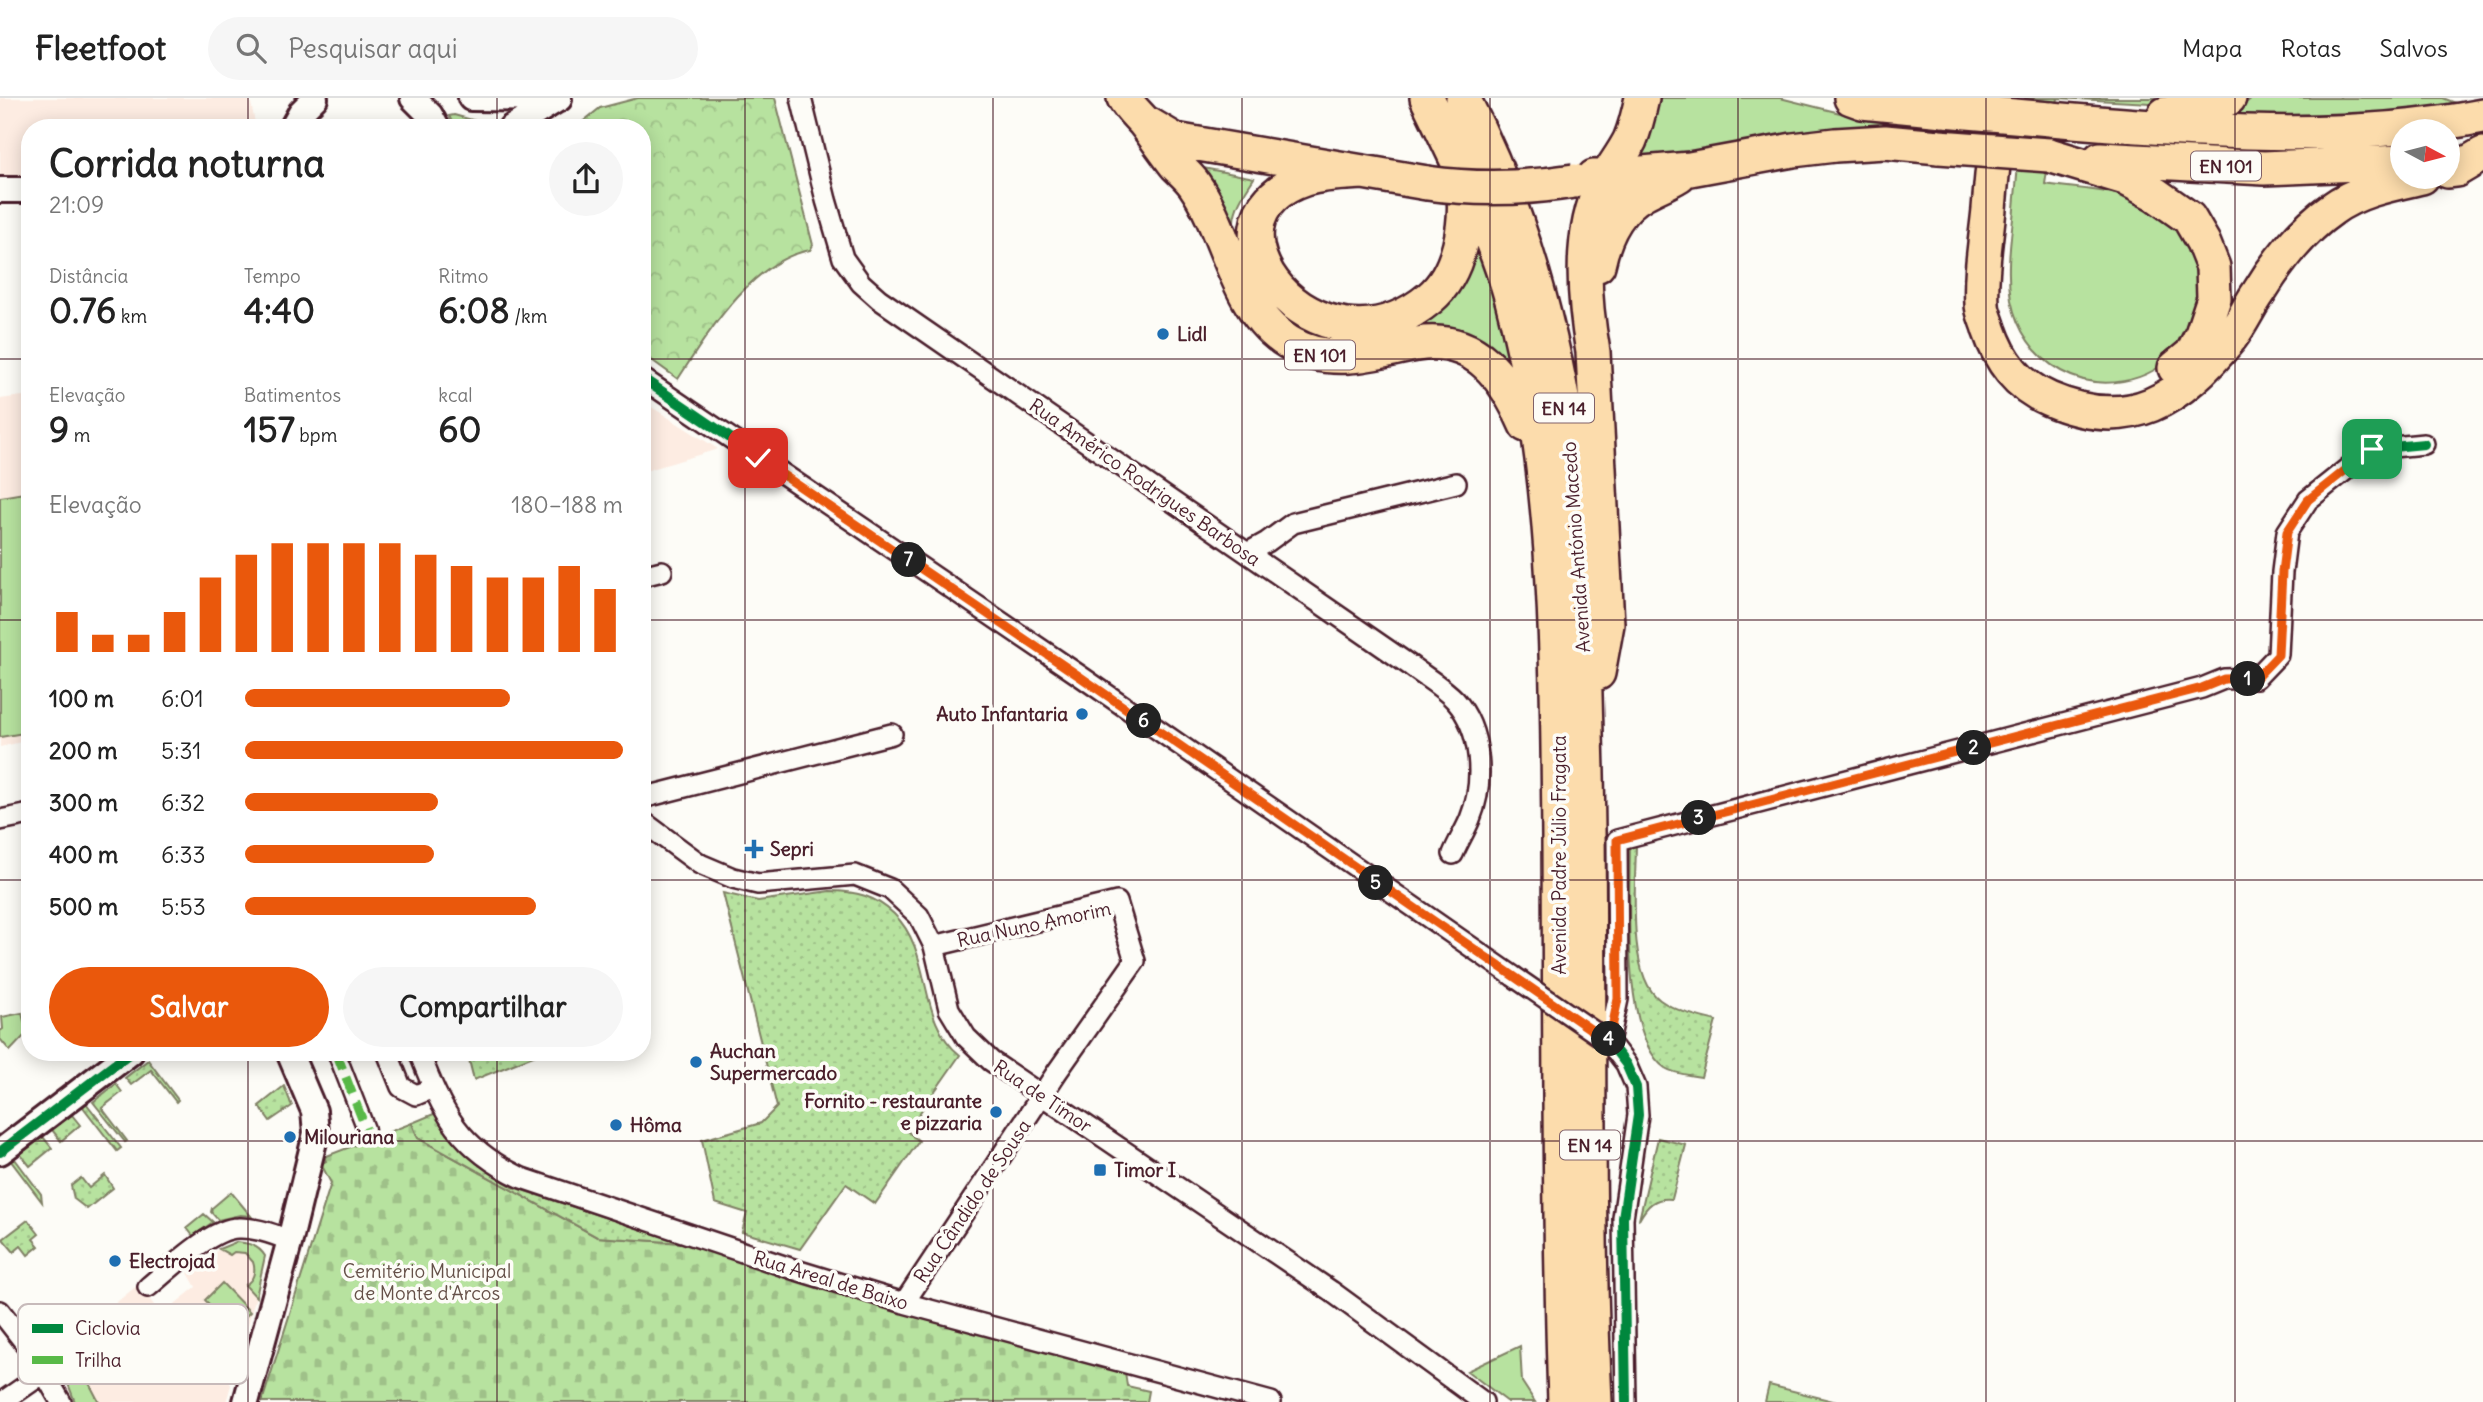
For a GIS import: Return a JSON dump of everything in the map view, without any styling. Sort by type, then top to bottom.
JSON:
[{"type":"highway","name":"Avenida António Macedo","points":[[1427,98],[1495,252],[1511,298],[1535,409],[1546,476]]},
{"type":"highway","name":"Avenida António Macedo","points":[[1463,98],[1518,226],[1551,340],[1569,434],[1579,532],[1587,733],[1589,887]]},
{"type":"highway","points":[[1593,352],[1587,318],[1587,237],[1596,201],[1630,140],[1642,98]]},
{"type":"highway","name":"EN 101","points":[[1851,98],[1862,102],[1944,110],[2268,134],[2379,131],[2483,116]]},
{"type":"highway","points":[[2000,98],[1983,260],[1982,307],[1995,345],[2008,370],[2035,393],[2062,405],[2094,413],[2123,413],[2151,406],[2173,395],[2193,379],[2232,335],[2261,288],[2300,238],[2332,209],[2357,194],[2390,185]]},
{"type":"highway","points":[[2014,98],[1997,265],[2000,304],[2023,359],[2046,377],[2067,387],[2097,395],[2122,393],[2162,379],[2192,354],[2214,298],[2213,267],[2203,242],[2189,218],[2155,194],[2125,178],[2049,155]]},
{"type":"highway","points":[[2136,126],[2168,113],[2211,107],[2229,98]]},
{"type":"highway","points":[[1133,109],[1175,139],[1427,183],[1484,189],[1535,187],[1609,174],[1690,169]]},
{"type":"highway","name":"EN 101","points":[[1133,109],[1194,184],[1212,215],[1245,293],[1260,316],[1276,333],[1291,345],[1323,356],[1364,356],[1418,344],[1457,345],[1493,368],[1512,394],[1546,476]]},
{"type":"highway","name":"EN 101","points":[[1587,733],[1607,624],[1593,352],[1597,268],[1603,240],[1616,220],[1643,193],[1690,169],[1782,152],[1885,142],[2165,164],[2264,168],[2390,163]]},
{"type":"highway","points":[[2460,156],[2483,154]]},
{"type":"highway","points":[[2460,168],[2483,154]]},
{"type":"highway","points":[[1363,172],[1323,175],[1304,179],[1286,188],[1271,201],[1262,214],[1256,233],[1256,248],[1261,263],[1282,293],[1301,309],[1343,325],[1362,326],[1396,320],[1415,310],[1435,294],[1457,257],[1461,239],[1464,192],[1461,172]]},
{"type":"highway","name":"Avenida Padre Júlio Fragata","points":[[1546,476],[1558,677],[1566,1402]]},
{"type":"highway","name":"Avenida Padre Júlio Fragata","points":[[1589,887],[1590,1254],[1595,1402]]},
{"type":"street","points":[[413,98],[432,119]]},
{"type":"street","points":[[471,98],[557,98]]},
{"type":"street","points":[[525,119],[557,98]]},
{"type":"street","name":"Rua Américo Rodrigues Barbosa","points":[[801,98],[843,258],[860,283],[879,299],[1411,666],[1454,699],[1470,723],[1479,760],[1471,817],[1453,854]]},
{"type":"street","points":[[0,190],[21,190]]},
{"type":"street","points":[[651,384],[1609,1042],[1626,1064],[1636,1087],[1638,1115],[1623,1218],[1626,1402]]},
{"type":"street","points":[[1609,1042],[1618,999],[1617,840],[2202,688],[2224,679],[2256,678],[2278,655],[2287,532],[2308,500],[2372,449],[2424,444]]},
{"type":"street","points":[[1247,553],[1293,523],[1456,483]]},
{"type":"street","points":[[651,574],[662,571]]},
{"type":"street","points":[[651,797],[892,734]]},
{"type":"street","points":[[0,820],[21,816]]},
{"type":"street","name":"Rua de Timor","points":[[651,828],[700,864],[733,878],[758,884],[855,875],[890,888],[919,916],[934,946],[949,1009],[966,1037],[991,1061],[1346,1301],[1483,1402]]},
{"type":"street","name":"Rua Nuno Amorim","points":[[934,946],[1116,902],[1135,961]]},
{"type":"street","name":"Rua Cândido de Sousa","points":[[904,1303],[1043,1097],[1057,1072],[1135,961]]},
{"type":"street","points":[[0,1153],[119,1061]]},
{"type":"street","points":[[247,1400],[290,1240],[316,1127],[314,1111],[293,1061]]},
{"type":"street","points":[[340,1061],[366,1129]]},
{"type":"street","points":[[391,1061],[401,1087],[416,1094],[433,1088]]},
{"type":"street","name":"Rua Areal de Baixo","points":[[422,1061],[437,1100],[463,1138],[495,1166],[522,1178],[796,1270],[904,1303],[1271,1402]]},
{"type":"street","points":[[148,1287],[213,1236],[228,1229],[254,1229],[290,1240]]},
{"type":"street","points":[[0,1311],[18,1336]]},
{"type":"street","points":[[2,1402],[28,1384]]},
{"type":"street","points":[[50,1384],[61,1402]]},
{"type":"shaded area","points":[[0,98],[250,98],[254,119],[21,119],[21,175],[0,176]]},
{"type":"shaded area","points":[[21,396],[21,742],[0,747],[0,399]]},
{"type":"shaded area","points":[[651,407],[718,449],[651,469]]},
{"type":"shaded area","points":[[236,1242],[253,1245],[261,1249],[265,1256],[248,1325],[248,1304],[175,1304],[196,1287],[188,1273],[219,1249]]},
{"type":"shaded area","points":[[139,1284],[153,1304],[114,1304]]},
{"type":"shaded area","points":[[66,1384],[231,1385],[226,1402],[75,1402]]},
{"type":"green space","points":[[638,98],[775,98],[813,245],[810,250],[769,268],[751,283],[718,321],[678,379],[651,360],[651,119],[586,119],[600,108]]},
{"type":"green space","points":[[1660,98],[1780,98],[1856,117],[1983,130],[1981,141],[1628,167],[1651,130]]},
{"type":"green space","points":[[2025,98],[2058,98],[2045,184],[2109,192],[2134,199],[2163,217],[2178,233],[2189,252],[2199,290],[2194,311],[2177,350],[2153,371],[2123,381],[2107,383],[2076,378],[2051,365],[2035,350],[2022,332],[2011,300],[2009,266]]},
{"type":"green space","points":[[2058,98],[2207,98],[2188,105]]},
{"type":"green space","points":[[2252,98],[2443,98],[2461,105],[2396,115],[2226,119]]},
{"type":"green space","points":[[454,115],[469,119],[450,119],[449,116]]},
{"type":"green space","points":[[1188,165],[1254,178],[1235,215],[1235,234],[1239,250],[1254,284],[1275,314],[1297,333],[1319,340],[1342,344],[1365,343],[1388,338],[1409,329],[1446,301],[1462,278],[1476,243],[1494,290],[1513,377],[1480,347],[1446,336],[1338,346],[1316,344],[1293,334],[1274,315],[1259,295],[1218,210]]},
{"type":"green space","points":[[21,494],[21,734],[0,737],[0,497]]},
{"type":"green space","points":[[1636,842],[1637,950],[1649,988],[1660,1000],[1673,1008],[1716,1021],[1701,1077],[1665,1068],[1651,1051],[1641,1027],[1634,997],[1629,929],[1630,844]]},
{"type":"green space","points":[[830,891],[865,896],[880,903],[894,914],[907,930],[915,948],[937,1024],[946,1040],[960,1055],[907,1131],[919,1141],[875,1204],[846,1184],[800,1249],[742,1232],[747,1213],[715,1203],[702,1140],[761,1123],[777,1107],[723,893],[758,901]]},
{"type":"green space","points":[[21,1013],[21,1039],[10,1051],[0,1039],[2,1017]]},
{"type":"green space","points":[[149,1061],[178,1100],[176,1102],[151,1070],[131,1085],[125,1078]]},
{"type":"green space","points":[[469,1061],[521,1061],[474,1080]]},
{"type":"green space","points":[[116,1084],[122,1092],[102,1108],[127,1141],[125,1142],[93,1102]]},
{"type":"green space","points":[[284,1086],[292,1106],[270,1121],[259,1106]]},
{"type":"green space","points":[[86,1103],[121,1148],[117,1151],[83,1107]]},
{"type":"green space","points":[[436,1113],[470,1155],[513,1187],[683,1243],[597,1237],[418,1138],[412,1123]]},
{"type":"green space","points":[[72,1115],[80,1125],[61,1141],[52,1130]]},
{"type":"green space","name":"Cemitério Municipal de Monte d'Arcos","points":[[412,1123],[418,1138],[597,1237],[683,1243],[1125,1372],[1127,1386],[1149,1391],[1147,1402],[262,1402],[331,1183],[321,1164],[326,1161],[324,1157]]},
{"type":"green space","points":[[43,1137],[52,1148],[30,1166],[20,1154]]},
{"type":"green space","points":[[1658,1138],[1686,1145],[1672,1199],[1661,1199],[1652,1203],[1639,1220]]},
{"type":"green space","points":[[15,1159],[41,1194],[42,1202],[11,1161]]},
{"type":"green space","points":[[105,1175],[113,1188],[87,1209],[74,1199],[71,1186],[81,1178],[89,1188]]},
{"type":"green space","points":[[231,1192],[251,1216],[240,1215],[218,1220],[211,1212],[212,1208]]},
{"type":"green space","points":[[204,1214],[213,1222],[193,1236],[187,1228]]},
{"type":"green space","points":[[28,1220],[39,1234],[33,1239],[39,1246],[28,1255],[21,1246],[14,1252],[3,1239]]},
{"type":"green space","points":[[236,1242],[252,1245],[265,1256],[256,1297],[245,1285],[254,1275],[253,1262],[245,1253],[234,1252],[230,1255],[219,1249]]},
{"type":"green space","points":[[222,1283],[242,1304],[209,1304],[205,1300]]},
{"type":"green space","points":[[1520,1346],[1522,1382],[1535,1402],[1508,1402],[1467,1371]]},
{"type":"green space","points":[[68,1384],[90,1384],[99,1402],[75,1402]]},
{"type":"green space","points":[[1769,1385],[1837,1402],[1765,1402]]},
{"type":"marked path","points":[[340,1061],[366,1129]]},
{"type":"cycle path","points":[[651,384],[1079,675],[1609,1042],[1626,1064],[1636,1087],[1638,1115],[1623,1218],[1626,1402]]},
{"type":"cycle path","points":[[1609,1042],[1618,999],[1617,840],[2202,688],[2224,679],[2256,678],[2278,655],[2287,532],[2308,500],[2372,449],[2424,444]]},
{"type":"cycle path","points":[[0,1152],[119,1061]]},
{"type":"place","name":"Lidl","points":[[1163,334]]},
{"type":"place","name":"Auto Infantaria","points":[[1082,714]]},
{"type":"place","name":"Sepri","points":[[754,849]]},
{"type":"place","name":"Auchan Supermercado","points":[[696,1062]]},
{"type":"place","name":"Fornito - restaurante e pizzaria","points":[[996,1112]]},
{"type":"place","name":"Hôma","points":[[616,1125]]},
{"type":"place","name":"Milouriana","points":[[290,1137]]},
{"type":"place","name":"Timor I","points":[[1100,1170]]},
{"type":"place","name":"Electrojad","points":[[115,1261]]},
{"type":"route","points":[[758,458],[1609,1042],[1618,999],[1617,840],[2202,688],[2224,679],[2256,678],[2278,655],[2287,532],[2308,500],[2372,449]]}]
